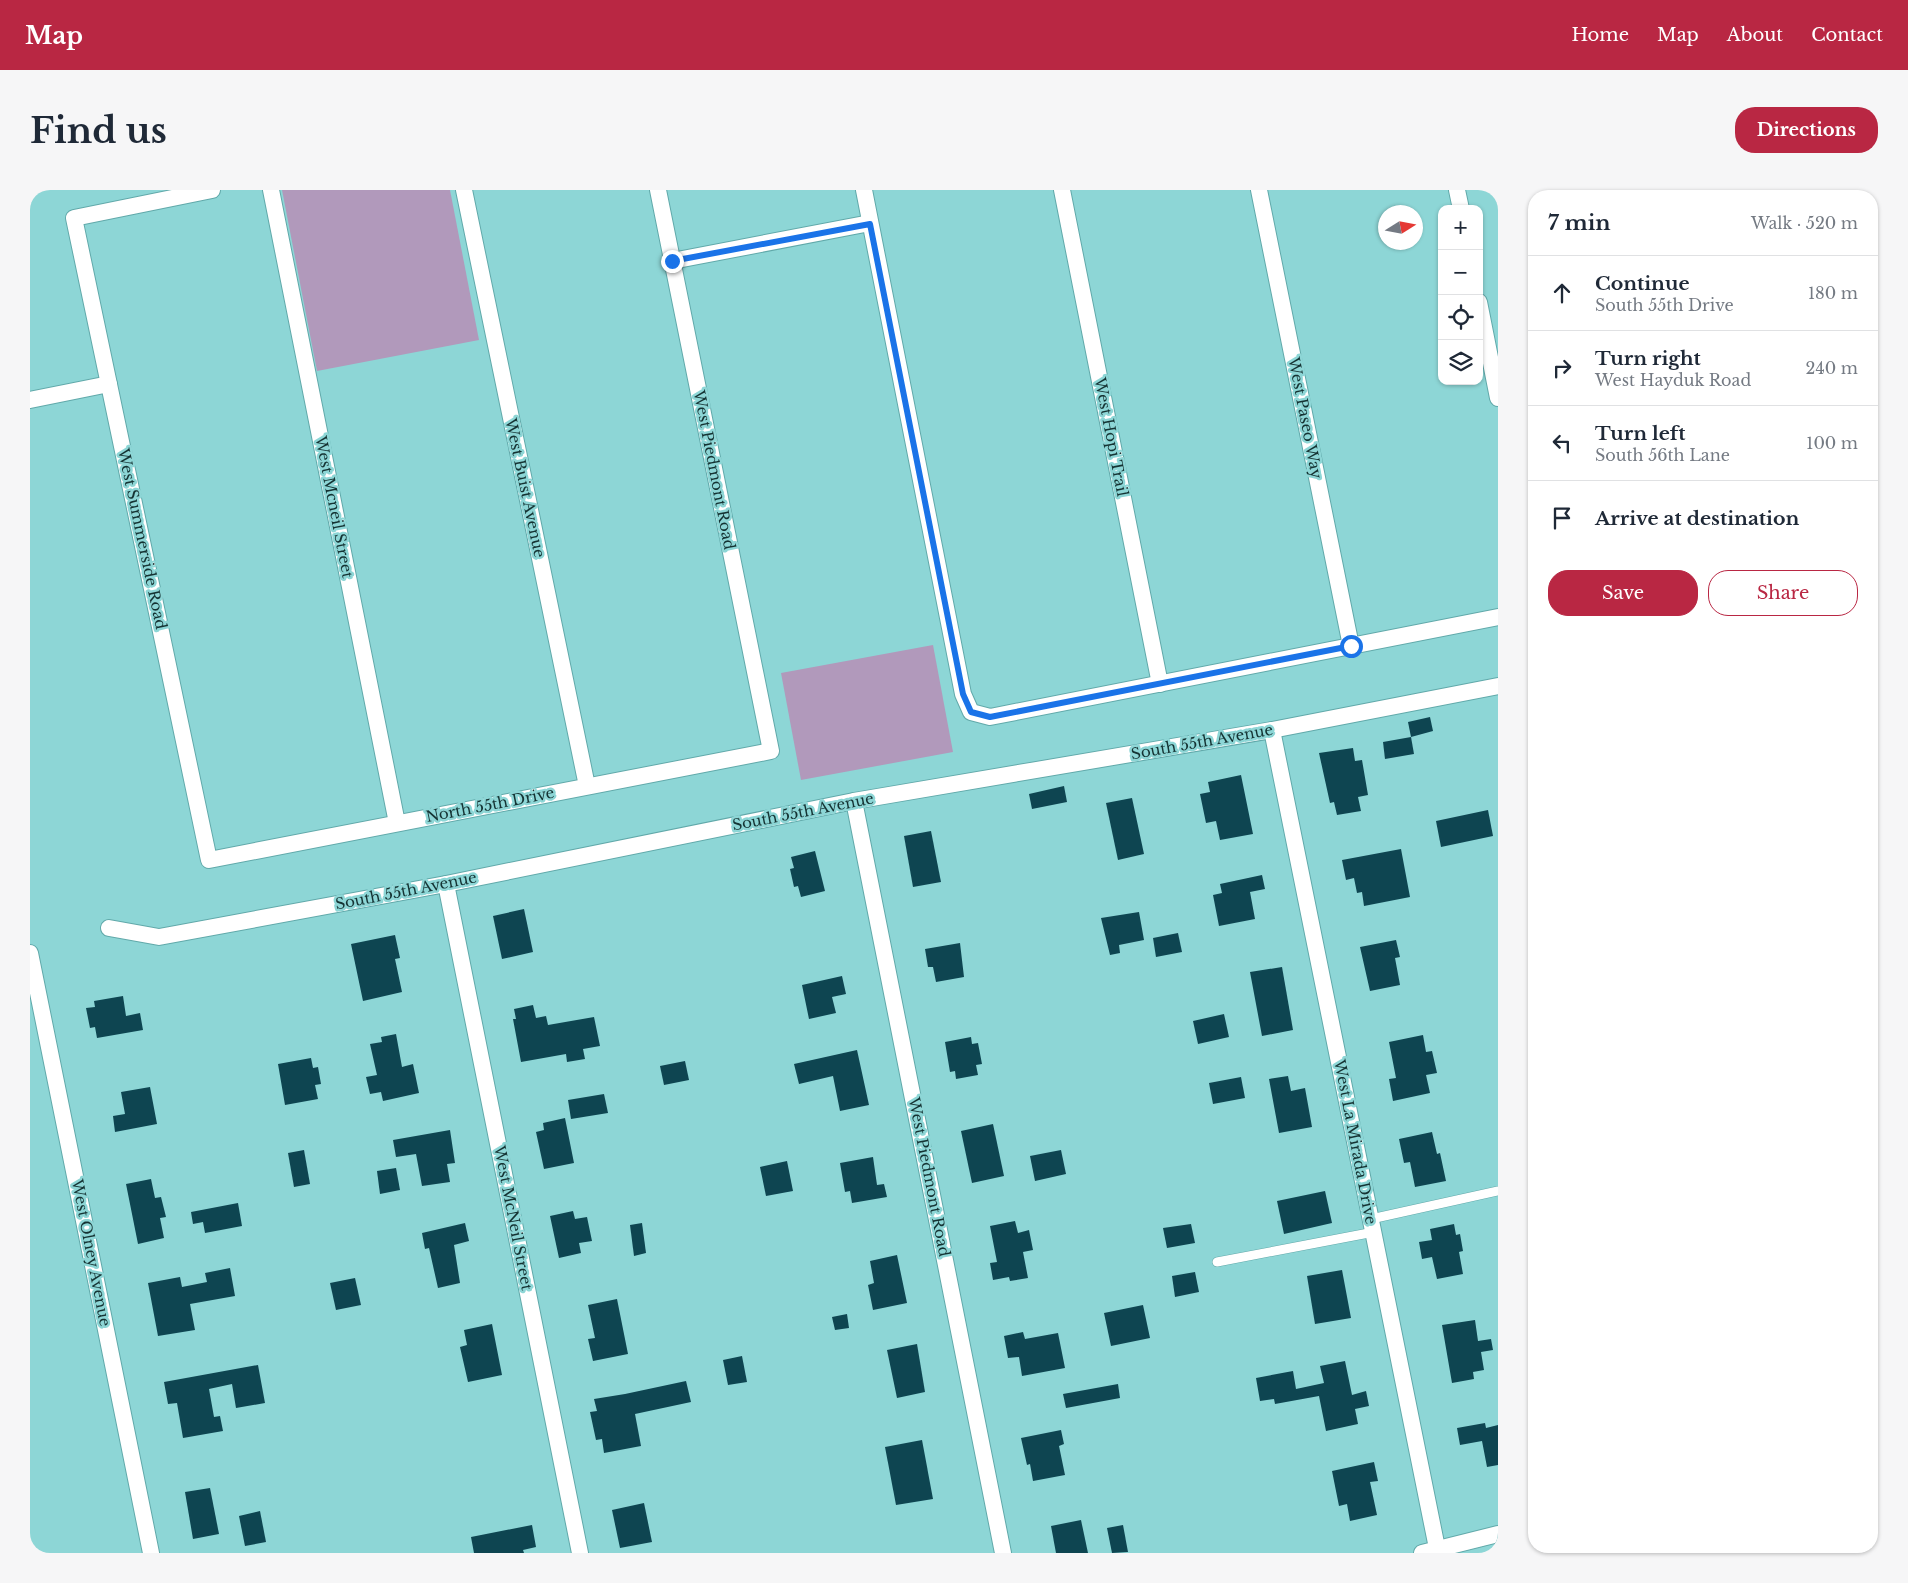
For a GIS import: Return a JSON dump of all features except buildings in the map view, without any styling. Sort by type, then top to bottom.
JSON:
[{"type":"street","name":"West Summerside Road","points":[[209,860],[74,218],[212,190]]},
{"type":"street","name":"West Mcneil Street","points":[[271,190],[397,823]]},
{"type":"street","name":"West Buist Avenue","points":[[464,190],[586,786]]},
{"type":"street","name":"West Piedmont Road","points":[[658,190],[771,751]]},
{"type":"street","points":[[864,190],[963,694],[971,712],[990,717],[1498,617]]},
{"type":"street","name":"West Hopi Trail","points":[[1062,190],[1160,684]]},
{"type":"street","name":"West Paseo Way","points":[[1259,190],[1351,646]]},
{"type":"street","points":[[1457,190],[1460,205]]},
{"type":"street","points":[[672,261],[870,224]]},
{"type":"street","points":[[1483,322],[1498,398]]},
{"type":"street","points":[[30,400],[109,384]]},
{"type":"street","name":"South 55th Avenue","points":[[109,928],[158,937],[446,884],[854,801],[1272,730],[1498,686]]},
{"type":"street","name":"West La Mirada Drive","points":[[1272,730],[1372,1226],[1433,1552]]},
{"type":"street","name":"North 55th Drive","points":[[209,860],[771,751]]},
{"type":"street","name":"West Piedmont Road","points":[[854,801],[1003,1553]]},
{"type":"street","name":"West McNeil Street","points":[[446,884],[580,1553]]},
{"type":"street","name":"West Olney Avenue","points":[[30,953],[151,1553]]},
{"type":"street","points":[[1433,1552],[1498,1534]]},
{"type":"lane","points":[[1217,1262],[1372,1226],[1498,1191]]},
{"type":"shaded area","points":[[282,190],[450,190],[479,340],[317,371]]},
{"type":"shaded area","points":[[933,645],[953,752],[801,780],[781,673]]},
{"type":"route","points":[[672,261],[870,224],[963,694],[971,712],[990,717],[1351,646]]}]
